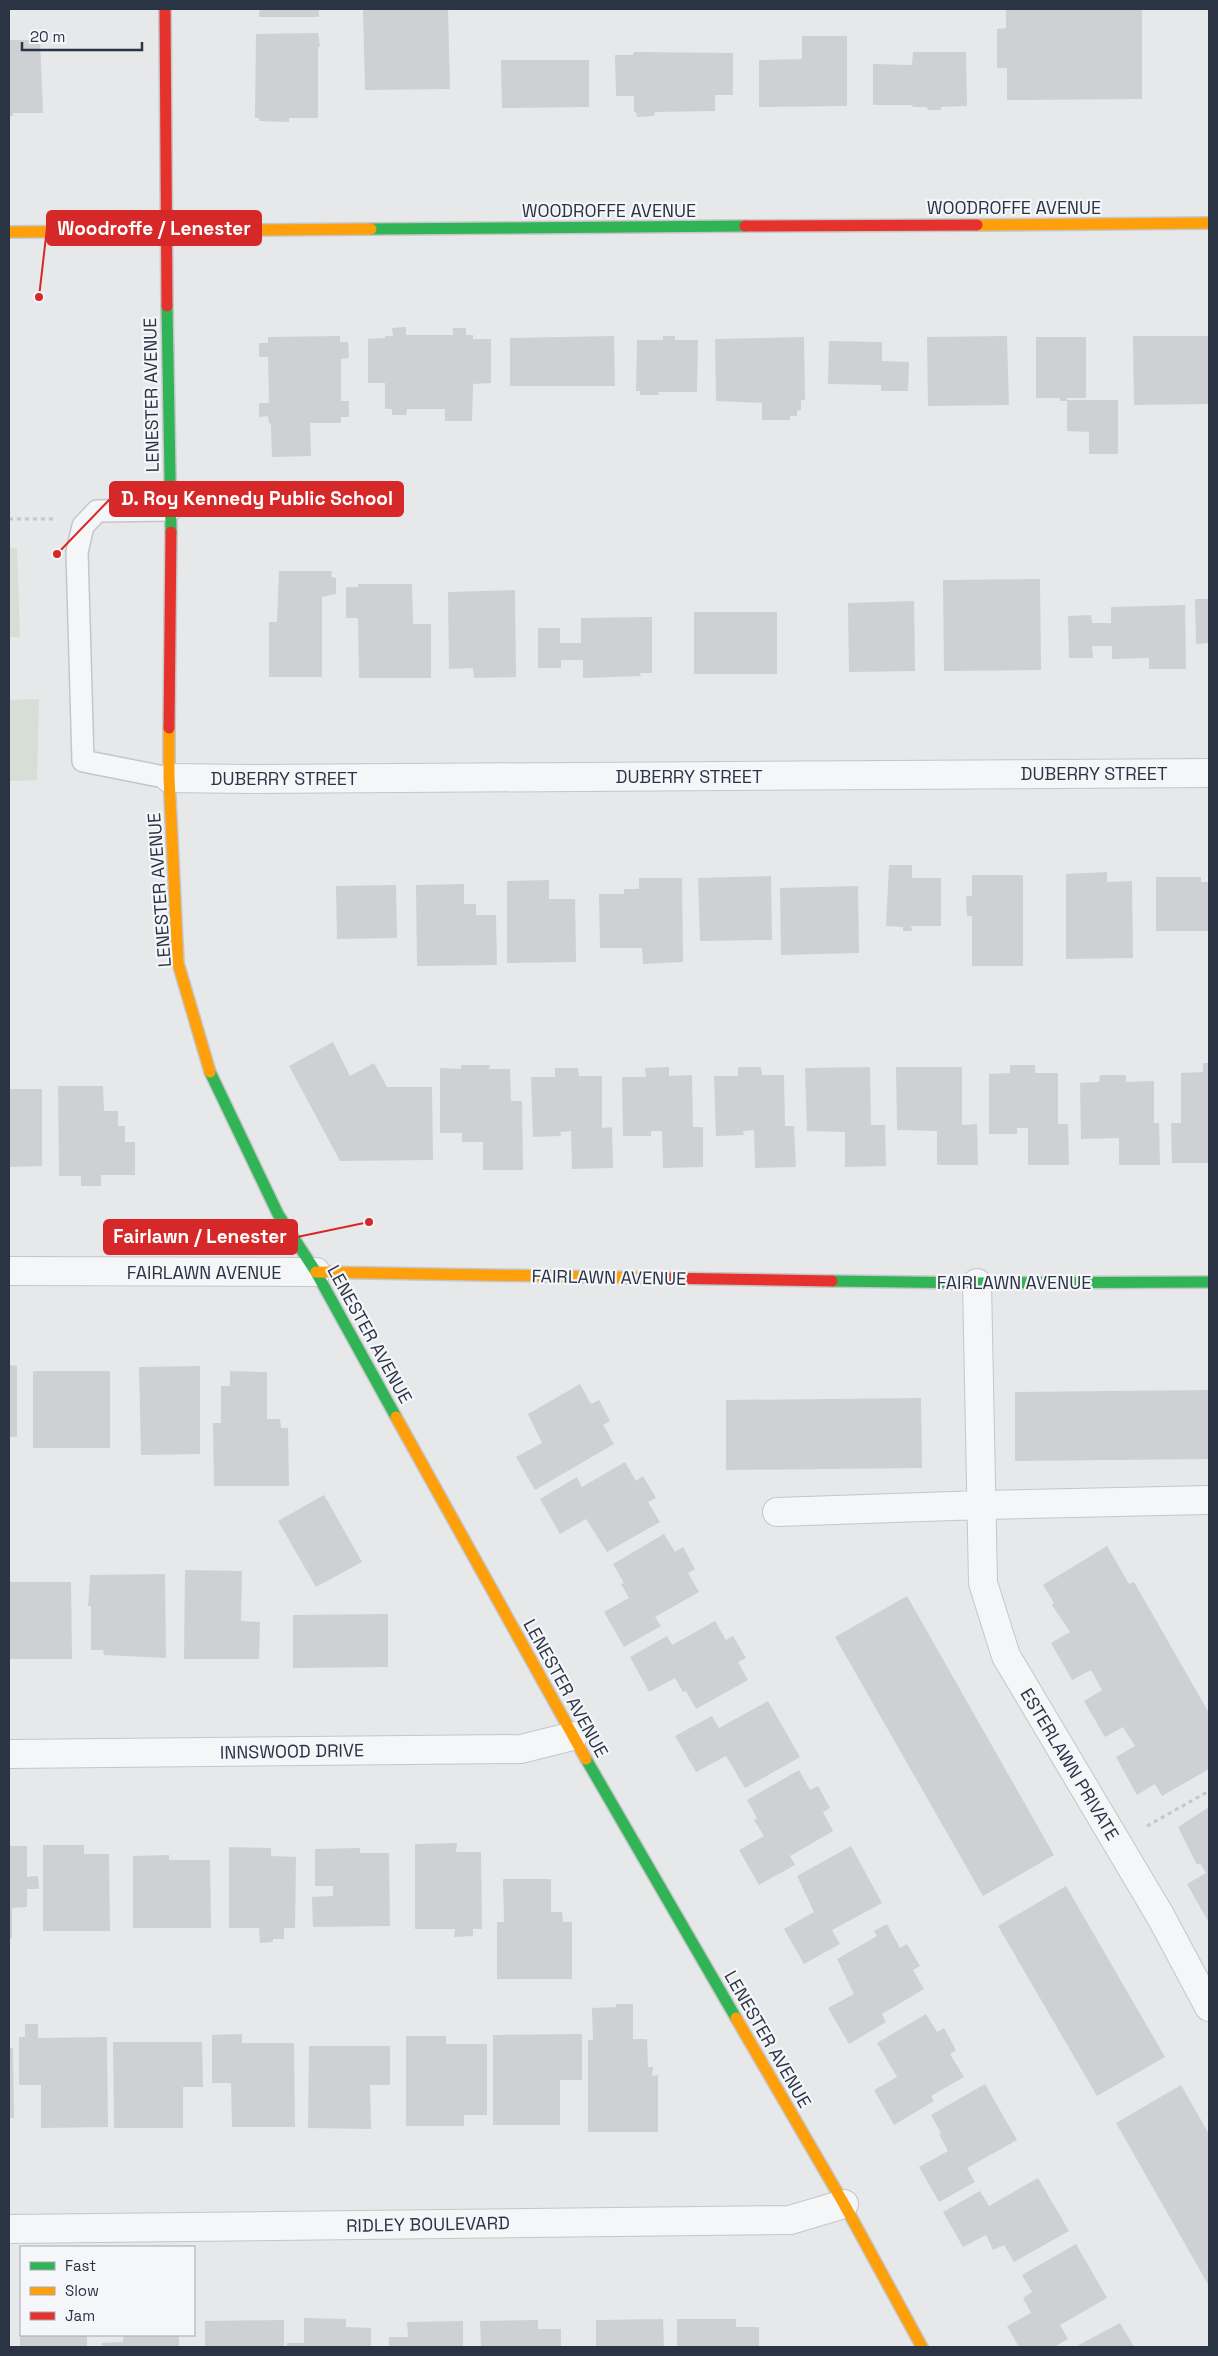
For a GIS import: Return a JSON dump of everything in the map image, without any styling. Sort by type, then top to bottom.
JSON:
[{"type":"street","name":"LENESTER AVENUE","points":[[165,9],[165,230],[171,510],[169,778],[178,963],[212,1077],[278,1214],[316,1272],[573,1736],[844,2204],[922,2347]]},
{"type":"street","name":"WOODROFFE AVENUE","points":[[9,232],[1209,223]]},
{"type":"street","name":"DUBERRY STREET","points":[[169,778],[1209,773]]},
{"type":"street","name":"FAIRLAWN AVENUE","points":[[9,1271],[316,1272],[977,1283],[1209,1282]]},
{"type":"street","name":"ESTERLAWN PRIVATE","points":[[977,1283],[983,1583],[1006,1656],[1160,1917],[1209,2007]]},
{"type":"street","points":[[777,1512],[1209,1500]]},
{"type":"street","name":"INNSWOOD DRIVE","points":[[9,1754],[522,1749],[573,1736]]},
{"type":"street","name":"RIDLEY BOULEVARD","points":[[9,2229],[790,2220],[844,2204]]},
{"type":"lane","points":[[169,778],[83,760],[77,552],[83,526],[97,511],[171,510]]},
{"type":"path","points":[[9,519],[54,519],[81,536]]},
{"type":"path","points":[[1117,1843],[1209,1791]]},
{"type":"shaded area","points":[[9,548],[17,548],[20,637],[9,637]]},
{"type":"shaded area","points":[[39,699],[37,780],[9,781],[9,700]]},
{"type":"building","points":[[260,9],[319,9],[319,17],[259,17]]},
{"type":"building","points":[[363,9],[448,9],[450,89],[365,90]]},
{"type":"building","points":[[1006,9],[1142,9],[1142,99],[1007,100],[1007,68],[997,68],[997,29],[1006,28]]},
{"type":"building","points":[[318,33],[320,47],[318,47],[318,118],[289,118],[289,122],[259,121],[259,118],[255,118],[256,34]]},
{"type":"building","points":[[802,36],[847,36],[847,106],[759,107],[759,60],[802,59]]},
{"type":"building","points":[[9,40],[40,40],[43,113],[13,113],[13,116],[9,116]]},
{"type":"building","points":[[634,52],[733,53],[733,95],[715,95],[715,111],[655,112],[654,116],[637,117],[636,112],[634,112],[634,96],[616,96],[615,55],[633,55]]},
{"type":"building","points":[[913,52],[966,52],[967,106],[941,107],[941,110],[928,110],[927,107],[912,107],[913,105],[873,105],[873,64],[912,65]]},
{"type":"building","points":[[501,60],[589,60],[589,107],[502,108]]},
{"type":"building","points":[[406,327],[406,335],[453,335],[453,328],[466,328],[466,335],[473,335],[473,339],[491,339],[491,383],[473,384],[472,421],[445,421],[445,409],[407,409],[406,415],[392,415],[392,409],[385,409],[385,383],[368,383],[368,339],[393,336],[392,328]]},
{"type":"building","points":[[340,336],[340,342],[348,342],[349,358],[341,359],[341,401],[349,401],[349,417],[341,417],[341,423],[310,423],[311,456],[272,457],[271,424],[269,423],[268,416],[259,417],[259,403],[269,403],[268,357],[259,357],[259,343],[268,343],[268,337]]},
{"type":"building","points":[[614,336],[615,386],[510,386],[510,338]]},
{"type":"building","points":[[663,336],[675,336],[675,340],[698,340],[697,392],[658,392],[659,395],[640,395],[640,391],[636,391],[637,340],[663,340]]},
{"type":"building","points":[[1007,336],[1009,405],[928,406],[927,337]]},
{"type":"building","points":[[1133,336],[1209,336],[1209,404],[1134,405]]},
{"type":"building","points":[[804,337],[805,400],[801,400],[801,410],[797,411],[797,416],[790,416],[790,420],[762,420],[762,403],[716,401],[715,339]]},
{"type":"building","points":[[1036,337],[1086,337],[1086,398],[1067,398],[1067,400],[1118,400],[1118,454],[1089,454],[1089,432],[1067,431],[1067,401],[1060,401],[1060,398],[1036,398]]},
{"type":"building","points":[[829,341],[882,342],[882,361],[909,362],[908,391],[881,391],[881,385],[828,384]]},
{"type":"building","points":[[279,571],[332,571],[331,577],[336,578],[336,594],[322,597],[322,677],[269,677],[269,622],[277,622]]},
{"type":"building","points":[[1040,579],[1041,670],[944,671],[943,580]]},
{"type":"building","points":[[358,584],[412,584],[413,624],[431,624],[431,678],[359,678],[358,618],[346,618],[346,587],[358,587]]},
{"type":"building","points":[[515,590],[516,677],[474,678],[473,668],[449,669],[448,592]]},
{"type":"building","points":[[1195,599],[1209,599],[1209,643],[1196,644]]},
{"type":"building","points":[[914,601],[915,671],[849,672],[848,603]]},
{"type":"building","points":[[1185,605],[1186,669],[1149,669],[1149,658],[1112,659],[1112,646],[1092,646],[1093,658],[1069,658],[1068,616],[1091,615],[1092,623],[1111,623],[1111,607]]},
{"type":"building","points":[[694,612],[777,612],[777,674],[694,674]]},
{"type":"building","points":[[652,617],[652,673],[640,673],[641,676],[583,678],[583,660],[561,660],[561,668],[538,668],[538,628],[560,628],[560,643],[581,643],[581,618]]},
{"type":"building","points":[[889,865],[912,865],[912,878],[941,878],[941,926],[911,926],[912,931],[903,931],[903,927],[886,926]]},
{"type":"building","points":[[1107,872],[1107,882],[1132,881],[1133,958],[1066,959],[1066,874]]},
{"type":"building","points":[[972,875],[1023,875],[1023,966],[972,966],[972,916],[967,916],[966,896],[972,896]]},
{"type":"building","points":[[771,876],[772,940],[700,941],[698,878]]},
{"type":"building","points":[[1156,877],[1201,877],[1201,882],[1209,882],[1209,931],[1156,931]]},
{"type":"building","points":[[639,878],[682,878],[683,962],[643,964],[642,948],[600,948],[599,894],[624,894],[624,889],[639,889]]},
{"type":"building","points":[[549,880],[549,899],[575,899],[576,962],[507,963],[507,881]]},
{"type":"building","points":[[464,884],[464,904],[476,904],[476,915],[496,915],[497,965],[417,966],[416,885]]},
{"type":"building","points":[[396,885],[397,938],[337,939],[336,886]]},
{"type":"building","points":[[858,886],[859,953],[781,955],[780,888]]},
{"type":"building","points":[[333,1042],[350,1076],[374,1063],[387,1087],[432,1087],[433,1160],[340,1161],[289,1066]]},
{"type":"building","points":[[1203,1063],[1209,1063],[1209,1163],[1172,1163],[1171,1123],[1181,1123],[1181,1073],[1203,1072]]},
{"type":"building","points":[[461,1065],[490,1065],[489,1069],[510,1069],[511,1101],[522,1101],[523,1170],[483,1170],[483,1142],[462,1142],[462,1133],[440,1133],[440,1068],[461,1069]]},
{"type":"building","points":[[1010,1065],[1035,1065],[1035,1073],[1058,1073],[1058,1124],[1068,1124],[1069,1165],[1028,1165],[1028,1128],[1017,1128],[1017,1134],[989,1134],[989,1074],[1010,1073]]},
{"type":"building","points":[[669,1067],[669,1076],[692,1075],[693,1127],[703,1127],[703,1167],[663,1168],[662,1131],[651,1131],[651,1136],[623,1136],[622,1077],[646,1077],[645,1068]]},
{"type":"building","points":[[738,1067],[761,1067],[762,1075],[784,1075],[785,1126],[794,1126],[796,1167],[755,1168],[754,1130],[743,1131],[744,1135],[716,1136],[714,1076],[738,1076]]},
{"type":"building","points":[[870,1067],[871,1125],[885,1125],[886,1166],[845,1167],[845,1132],[807,1131],[805,1068]]},
{"type":"building","points":[[896,1067],[962,1067],[962,1125],[977,1124],[978,1165],[937,1165],[937,1131],[897,1130]]},
{"type":"building","points":[[555,1068],[578,1068],[579,1076],[602,1076],[602,1128],[612,1127],[613,1168],[572,1169],[571,1131],[560,1132],[561,1136],[533,1137],[531,1077],[555,1077]]},
{"type":"building","points":[[1100,1075],[1126,1075],[1126,1082],[1154,1081],[1154,1123],[1159,1123],[1160,1165],[1119,1165],[1119,1138],[1081,1139],[1080,1083],[1099,1082]]},
{"type":"building","points":[[58,1086],[103,1086],[104,1111],[118,1111],[118,1126],[125,1126],[125,1142],[135,1142],[135,1175],[101,1175],[101,1186],[81,1186],[81,1176],[59,1176]]},
{"type":"building","points":[[9,1089],[42,1089],[42,1166],[9,1167]]},
{"type":"building","points":[[9,1365],[17,1366],[17,1437],[9,1437]]},
{"type":"building","points":[[200,1366],[200,1454],[141,1455],[139,1367]]},
{"type":"building","points":[[33,1371],[110,1371],[110,1448],[33,1448]]},
{"type":"building","points":[[230,1371],[267,1372],[267,1419],[280,1419],[281,1428],[288,1428],[289,1486],[214,1486],[213,1423],[221,1423],[221,1386],[230,1386]]},
{"type":"building","points":[[580,1384],[591,1404],[599,1400],[610,1421],[603,1425],[614,1444],[535,1490],[516,1457],[542,1443],[528,1414]]},
{"type":"building","points":[[1209,1390],[1209,1459],[1015,1461],[1015,1392]]},
{"type":"building","points":[[921,1398],[922,1468],[726,1470],[726,1400]]},
{"type":"building","points":[[625,1462],[636,1481],[643,1476],[656,1498],[648,1502],[660,1522],[607,1552],[586,1519],[560,1534],[540,1499],[577,1477],[582,1487]]},
{"type":"building","points":[[324,1495],[362,1562],[316,1587],[278,1521]]},
{"type":"building","points":[[664,1534],[675,1552],[683,1547],[695,1569],[688,1573],[699,1592],[655,1617],[661,1626],[624,1647],[604,1612],[629,1598],[621,1584],[624,1583],[613,1564]]},
{"type":"building","points":[[1107,1546],[1129,1584],[1134,1582],[1209,1713],[1209,1769],[1162,1796],[1155,1784],[1137,1795],[1116,1757],[1135,1746],[1123,1727],[1105,1737],[1084,1701],[1102,1690],[1091,1670],[1072,1680],[1051,1643],[1070,1632],[1052,1605],[1054,1603],[1043,1585]]},
{"type":"building","points":[[185,1570],[242,1571],[241,1621],[260,1622],[259,1659],[184,1659]]},
{"type":"building","points":[[165,1574],[166,1658],[104,1655],[103,1650],[91,1650],[91,1606],[88,1606],[90,1575]]},
{"type":"building","points":[[9,1582],[71,1582],[72,1659],[9,1659]]},
{"type":"building","points":[[907,1596],[1054,1855],[983,1896],[835,1637]]},
{"type":"building","points":[[388,1614],[388,1667],[293,1668],[293,1615]]},
{"type":"building","points":[[715,1621],[726,1640],[733,1636],[746,1658],[738,1662],[748,1680],[696,1709],[686,1691],[683,1692],[675,1678],[649,1692],[630,1657],[667,1636],[672,1645]]},
{"type":"building","points":[[768,1701],[800,1757],[745,1788],[726,1756],[696,1772],[675,1736],[712,1716],[719,1728]]},
{"type":"building","points":[[799,1770],[810,1790],[818,1786],[830,1808],[823,1812],[833,1831],[790,1856],[795,1865],[759,1885],[739,1850],[764,1836],[754,1820],[757,1818],[747,1800]]},
{"type":"building","points":[[1209,1807],[1208,1921],[1187,1884],[1206,1873],[1200,1863],[1197,1865],[1178,1827]]},
{"type":"building","points":[[457,1843],[456,1852],[481,1852],[482,1929],[473,1929],[473,1936],[454,1937],[455,1929],[415,1929],[415,1844]]},
{"type":"building","points":[[43,1845],[84,1845],[84,1854],[109,1854],[110,1931],[43,1931]]},
{"type":"building","points":[[9,1846],[27,1846],[27,1877],[38,1876],[39,1889],[27,1889],[27,1907],[12,1908],[12,1938],[9,1938]]},
{"type":"building","points":[[851,1846],[882,1903],[832,1930],[840,1944],[804,1964],[784,1929],[814,1912],[797,1876]]},
{"type":"building","points":[[229,1847],[271,1848],[271,1856],[296,1857],[295,1928],[284,1928],[284,1939],[273,1939],[273,1942],[260,1943],[259,1928],[229,1928]]},
{"type":"building","points":[[360,1848],[360,1853],[389,1853],[390,1926],[313,1927],[312,1897],[333,1896],[333,1886],[315,1886],[315,1849]]},
{"type":"building","points":[[169,1855],[169,1860],[210,1860],[211,1928],[133,1928],[133,1856]]},
{"type":"building","points":[[503,1879],[551,1879],[551,1912],[562,1912],[563,1922],[572,1922],[572,1979],[497,1979],[497,1922],[504,1922]]},
{"type":"building","points":[[1066,1886],[1165,2057],[1097,2096],[998,1926]]},
{"type":"building","points":[[887,1924],[900,1948],[907,1944],[920,1966],[913,1970],[924,1989],[882,2014],[886,2022],[849,2044],[828,2008],[854,1994],[837,1959],[877,1936],[874,1931]]},
{"type":"building","points":[[616,2004],[633,2004],[633,2039],[647,2039],[648,2067],[653,2067],[652,2076],[658,2075],[658,2132],[588,2132],[588,2040],[593,2040],[592,2008],[616,2007]]},
{"type":"building","points":[[926,2014],[937,2032],[944,2028],[956,2050],[950,2054],[964,2077],[931,2096],[934,2101],[894,2125],[874,2090],[897,2077],[877,2043]]},
{"type":"building","points":[[25,2024],[38,2024],[38,2038],[107,2037],[108,2127],[41,2128],[41,2085],[19,2085],[19,2037],[25,2037]]},
{"type":"building","points":[[242,2034],[242,2043],[294,2043],[295,2127],[232,2127],[231,2083],[212,2083],[212,2035]]},
{"type":"building","points":[[582,2034],[582,2080],[560,2080],[560,2125],[493,2125],[493,2035]]},
{"type":"building","points":[[406,2036],[446,2036],[446,2044],[487,2044],[487,2115],[464,2115],[464,2126],[406,2126]]},
{"type":"building","points":[[113,2042],[202,2042],[203,2087],[183,2087],[183,2128],[114,2128]]},
{"type":"building","points":[[309,2046],[390,2046],[390,2085],[370,2085],[371,2129],[308,2128]]},
{"type":"building","points":[[9,2048],[13,2048],[14,2118],[9,2118]]},
{"type":"building","points":[[985,2084],[1017,2140],[967,2168],[975,2182],[939,2202],[919,2167],[948,2151],[931,2115]]},
{"type":"building","points":[[1181,2085],[1209,2134],[1209,2286],[1116,2123]]},
{"type":"building","points":[[1038,2178],[1069,2231],[1014,2262],[1004,2245],[993,2250],[986,2235],[963,2247],[943,2212],[980,2191],[989,2206]]},
{"type":"building","points":[[1076,2244],[1107,2298],[1060,2325],[1068,2339],[1054,2347],[1019,2347],[1007,2326],[1031,2313],[1023,2298],[1032,2292],[1022,2275]]},
{"type":"building","points":[[304,2318],[346,2319],[346,2327],[371,2328],[371,2347],[287,2347],[287,2343],[304,2343]]},
{"type":"building","points":[[663,2319],[664,2347],[596,2347],[596,2320]]},
{"type":"building","points":[[677,2319],[736,2319],[736,2327],[759,2327],[759,2347],[677,2347]]},
{"type":"building","points":[[284,2320],[284,2347],[205,2347],[205,2321]]},
{"type":"building","points":[[538,2320],[538,2329],[561,2329],[561,2347],[481,2347],[480,2321]]},
{"type":"building","points":[[463,2321],[463,2347],[389,2347],[389,2337],[408,2337],[407,2322]]},
{"type":"building","points":[[1120,2323],[1134,2347],[1075,2347]]},
{"type":"building","points":[[20,2336],[87,2336],[87,2347],[20,2347]]},
{"type":"building","points":[[124,2336],[179,2336],[179,2347],[102,2347],[102,2343],[123,2342]]},
{"type":"traffic: fast","points":[[371,229],[745,226]]},
{"type":"traffic: fast","points":[[167,306],[171,532]]},
{"type":"traffic: fast","points":[[210,1072],[278,1214],[316,1272],[396,1417]]},
{"type":"traffic: fast","points":[[832,1281],[977,1283],[1209,1282]]},
{"type":"traffic: fast","points":[[586,1759],[736,2018]]},
{"type":"traffic: slow","points":[[977,225],[1209,223]]},
{"type":"traffic: slow","points":[[9,232],[371,229]]},
{"type":"traffic: slow","points":[[169,728],[169,778],[178,963],[210,1072]]},
{"type":"traffic: slow","points":[[316,1272],[658,1278]]},
{"type":"traffic: slow","points":[[396,1417],[586,1759]]},
{"type":"traffic: slow","points":[[736,2018],[844,2204],[922,2347]]},
{"type":"traffic: jam","points":[[165,9],[167,306]]},
{"type":"traffic: jam","points":[[745,226],[977,225]]},
{"type":"traffic: jam","points":[[169,728],[171,532]]},
{"type":"traffic: jam","points":[[658,1278],[832,1281]]},
{"type":"place","name":"Woodroffe / Lenester","points":[[39,297]]},
{"type":"place","name":"D. Roy Kennedy Public School","points":[[57,554]]},
{"type":"place","name":"Fairlawn / Lenester","points":[[369,1222]]}]
